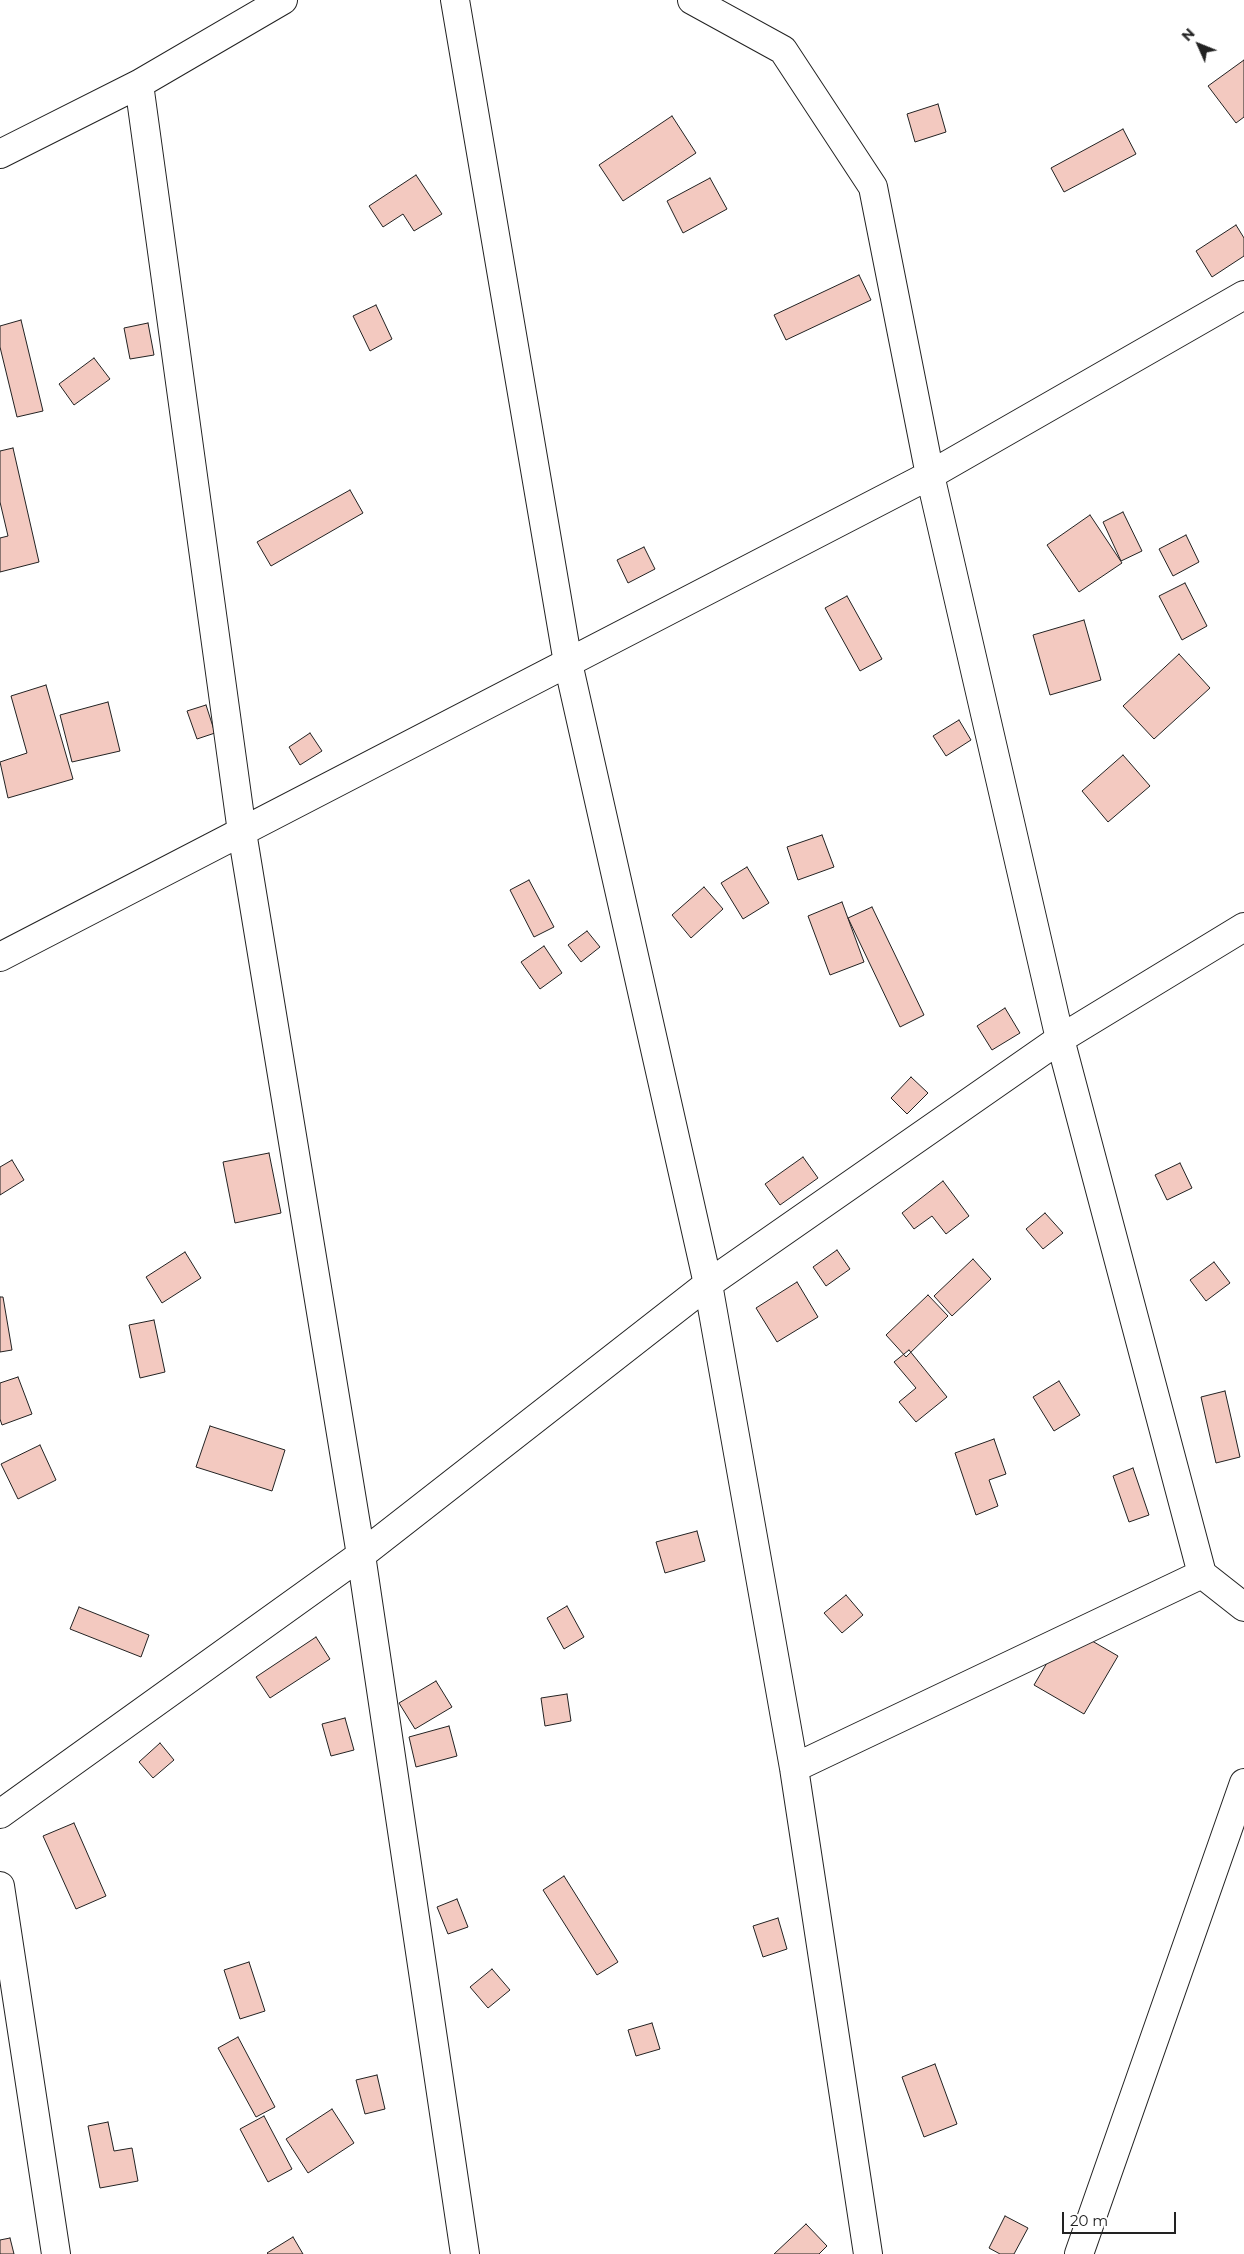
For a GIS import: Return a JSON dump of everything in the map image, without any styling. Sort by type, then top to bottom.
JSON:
[{"type":"street","points":[[0,154],[139,84],[284,0]]},
{"type":"street","points":[[455,0],[568,663],[708,1284],[794,1768],[868,2254]]},
{"type":"street","points":[[692,0],[783,50],[873,187],[930,475],[1060,1039],[1202,1574],[1244,1607]]},
{"type":"street","points":[[139,84],[242,832],[361,1555],[465,2254]]},
{"type":"street","points":[[0,957],[930,475],[1244,295]]},
{"type":"street","points":[[0,1814],[361,1555],[708,1284],[1060,1039],[1244,927]]},
{"type":"street","points":[[794,1768],[1202,1574]]},
{"type":"street","points":[[1079,2254],[1244,1783]]},
{"type":"street","points":[[0,1886],[56,2254]]},
{"type":"building","points":[[1244,60],[1244,117],[1236,123],[1208,86]]},
{"type":"building","points":[[938,104],[946,132],[915,142],[907,114]]},
{"type":"building","points":[[672,116],[696,153],[623,201],[599,165]]},
{"type":"building","points":[[1123,129],[1136,154],[1064,192],[1051,168]]},
{"type":"building","points":[[416,175],[442,214],[414,231],[403,214],[383,227],[369,206]]},
{"type":"building","points":[[710,178],[727,209],[683,233],[667,201]]},
{"type":"building","points":[[1236,225],[1244,238],[1244,256],[1212,277],[1196,251]]},
{"type":"building","points":[[859,275],[871,300],[786,340],[774,315]]},
{"type":"building","points":[[376,305],[392,339],[370,351],[353,316]]},
{"type":"building","points":[[21,320],[43,411],[17,417],[0,347],[0,326]]},
{"type":"building","points":[[148,323],[154,355],[130,359],[124,328]]},
{"type":"building","points":[[94,358],[110,379],[74,405],[59,384]]},
{"type":"building","points":[[13,448],[39,562],[0,572],[0,538],[8,536],[0,502],[0,451]]},
{"type":"building","points":[[350,490],[363,513],[271,566],[257,542]]},
{"type":"building","points":[[1123,512],[1142,551],[1121,561],[1103,522]]},
{"type":"building","points":[[1090,515],[1122,563],[1079,592],[1047,545]]},
{"type":"building","points":[[1186,535],[1199,562],[1173,576],[1159,549]]},
{"type":"building","points":[[644,547],[655,569],[628,583],[617,560]]},
{"type":"building","points":[[1185,583],[1207,626],[1182,640],[1159,596]]},
{"type":"building","points":[[847,596],[882,659],[860,671],[825,608]]},
{"type":"building","points":[[1084,620],[1101,680],[1050,695],[1033,635]]},
{"type":"building","points":[[1179,654],[1210,688],[1154,739],[1123,706]]},
{"type":"building","points":[[46,685],[73,779],[8,798],[0,762],[27,753],[11,696]]},
{"type":"building","points":[[108,702],[120,751],[72,762],[60,715]]},
{"type":"building","points":[[206,705],[215,733],[197,739],[187,711]]},
{"type":"building","points":[[959,720],[971,740],[946,756],[933,736]]},
{"type":"building","points":[[310,733],[322,751],[300,765],[289,747]]},
{"type":"building","points":[[1123,755],[1150,786],[1108,822],[1082,791]]},
{"type":"building","points":[[822,835],[834,867],[798,880],[787,847]]},
{"type":"building","points":[[747,867],[769,903],[743,919],[721,883]]},
{"type":"building","points":[[529,880],[554,927],[534,937],[510,890]]},
{"type":"building","points":[[704,887],[723,909],[691,938],[672,915]]},
{"type":"building","points":[[842,902],[864,962],[830,975],[808,916]]},
{"type":"building","points":[[872,907],[924,1015],[900,1027],[848,918]]},
{"type":"building","points":[[587,931],[600,947],[581,962],[568,945]]},
{"type":"building","points":[[544,946],[562,973],[540,989],[521,962]]},
{"type":"building","points":[[1005,1008],[1020,1033],[992,1050],[977,1026]]},
{"type":"building","points":[[911,1077],[928,1093],[907,1114],[891,1098]]},
{"type":"building","points":[[269,1153],[281,1213],[235,1223],[223,1162]]},
{"type":"building","points":[[803,1157],[818,1178],[780,1205],[765,1184]]},
{"type":"building","points":[[12,1160],[24,1180],[0,1195],[0,1167]]},
{"type":"building","points":[[1180,1163],[1192,1188],[1167,1200],[1155,1175]]},
{"type":"building","points":[[943,1181],[969,1216],[946,1234],[932,1216],[914,1229],[902,1213]]},
{"type":"building","points":[[1045,1213],[1063,1233],[1043,1249],[1026,1229]]},
{"type":"building","points":[[837,1250],[850,1269],[826,1286],[813,1267]]},
{"type":"building","points":[[185,1252],[201,1278],[162,1303],[146,1277]]},
{"type":"building","points":[[973,1259],[991,1279],[952,1316],[934,1296]]},
{"type":"building","points":[[1214,1262],[1230,1283],[1206,1301],[1190,1280]]},
{"type":"building","points":[[797,1282],[818,1317],[777,1342],[756,1308]]},
{"type":"building","points":[[928,1295],[948,1316],[906,1357],[886,1335]]},
{"type":"building","points":[[0,1297],[3,1297],[12,1350],[0,1352]]},
{"type":"building","points":[[154,1320],[165,1372],[140,1378],[129,1325]]},
{"type":"building","points":[[909,1350],[947,1397],[916,1422],[899,1402],[916,1388],[894,1362]]},
{"type":"building","points":[[18,1377],[32,1414],[2,1425],[0,1419],[0,1383]]},
{"type":"building","points":[[1059,1381],[1080,1415],[1054,1431],[1033,1397]]},
{"type":"building","points":[[1225,1391],[1240,1457],[1216,1463],[1201,1397]]},
{"type":"building","points":[[210,1426],[285,1450],[272,1491],[196,1467]]},
{"type":"building","points":[[994,1439],[1006,1474],[989,1480],[998,1506],[976,1515],[955,1453]]},
{"type":"building","points":[[40,1445],[56,1480],[18,1499],[1,1464]]},
{"type":"building","points":[[1133,1468],[1149,1515],[1129,1522],[1113,1476]]},
{"type":"building","points":[[697,1531],[705,1561],[665,1573],[656,1542]]},
{"type":"building","points":[[846,1595],[863,1615],[842,1633],[824,1613]]},
{"type":"building","points":[[567,1606],[584,1637],[564,1649],[547,1618]]},
{"type":"building","points":[[79,1607],[149,1635],[141,1657],[70,1629]]},
{"type":"building","points":[[1068,1627],[1118,1656],[1084,1714],[1034,1685]]},
{"type":"building","points":[[316,1637],[330,1659],[270,1698],[256,1677]]},
{"type":"building","points":[[436,1681],[452,1707],[415,1729],[399,1703]]},
{"type":"building","points":[[567,1694],[571,1721],[545,1726],[541,1698]]},
{"type":"building","points":[[345,1718],[354,1750],[331,1756],[322,1724]]},
{"type":"building","points":[[449,1726],[457,1756],[416,1767],[409,1737]]},
{"type":"building","points":[[160,1743],[174,1760],[153,1778],[139,1762]]},
{"type":"building","points":[[74,1823],[106,1896],[76,1909],[43,1836]]},
{"type":"building","points":[[564,1876],[618,1962],[597,1975],[543,1890]]},
{"type":"building","points":[[457,1899],[468,1927],[448,1934],[437,1907]]},
{"type":"building","points":[[778,1918],[787,1949],[763,1957],[753,1926]]},
{"type":"building","points":[[249,1962],[265,2011],[240,2019],[224,1970]]},
{"type":"building","points":[[492,1969],[510,1990],[488,2008],[470,1987]]},
{"type":"building","points":[[652,2023],[660,2049],[636,2056],[628,2030]]},
{"type":"building","points":[[238,2037],[275,2107],[256,2117],[218,2048]]},
{"type":"building","points":[[935,2064],[957,2124],[924,2137],[902,2077]]},
{"type":"building","points":[[377,2075],[385,2109],[365,2114],[356,2080]]},
{"type":"building","points":[[332,2109],[354,2143],[308,2173],[286,2139]]},
{"type":"building","points":[[264,2116],[292,2169],[268,2182],[240,2129]]},
{"type":"building","points":[[108,2122],[114,2151],[132,2148],[138,2181],[100,2188],[88,2126]]},
{"type":"building","points":[[1005,2216],[1028,2228],[1014,2254],[1000,2254],[989,2248]]},
{"type":"building","points":[[806,2224],[827,2246],[819,2254],[774,2254]]},
{"type":"building","points":[[293,2237],[303,2254],[267,2253]]},
{"type":"building","points":[[10,2238],[14,2254],[0,2254],[0,2240]]}]
